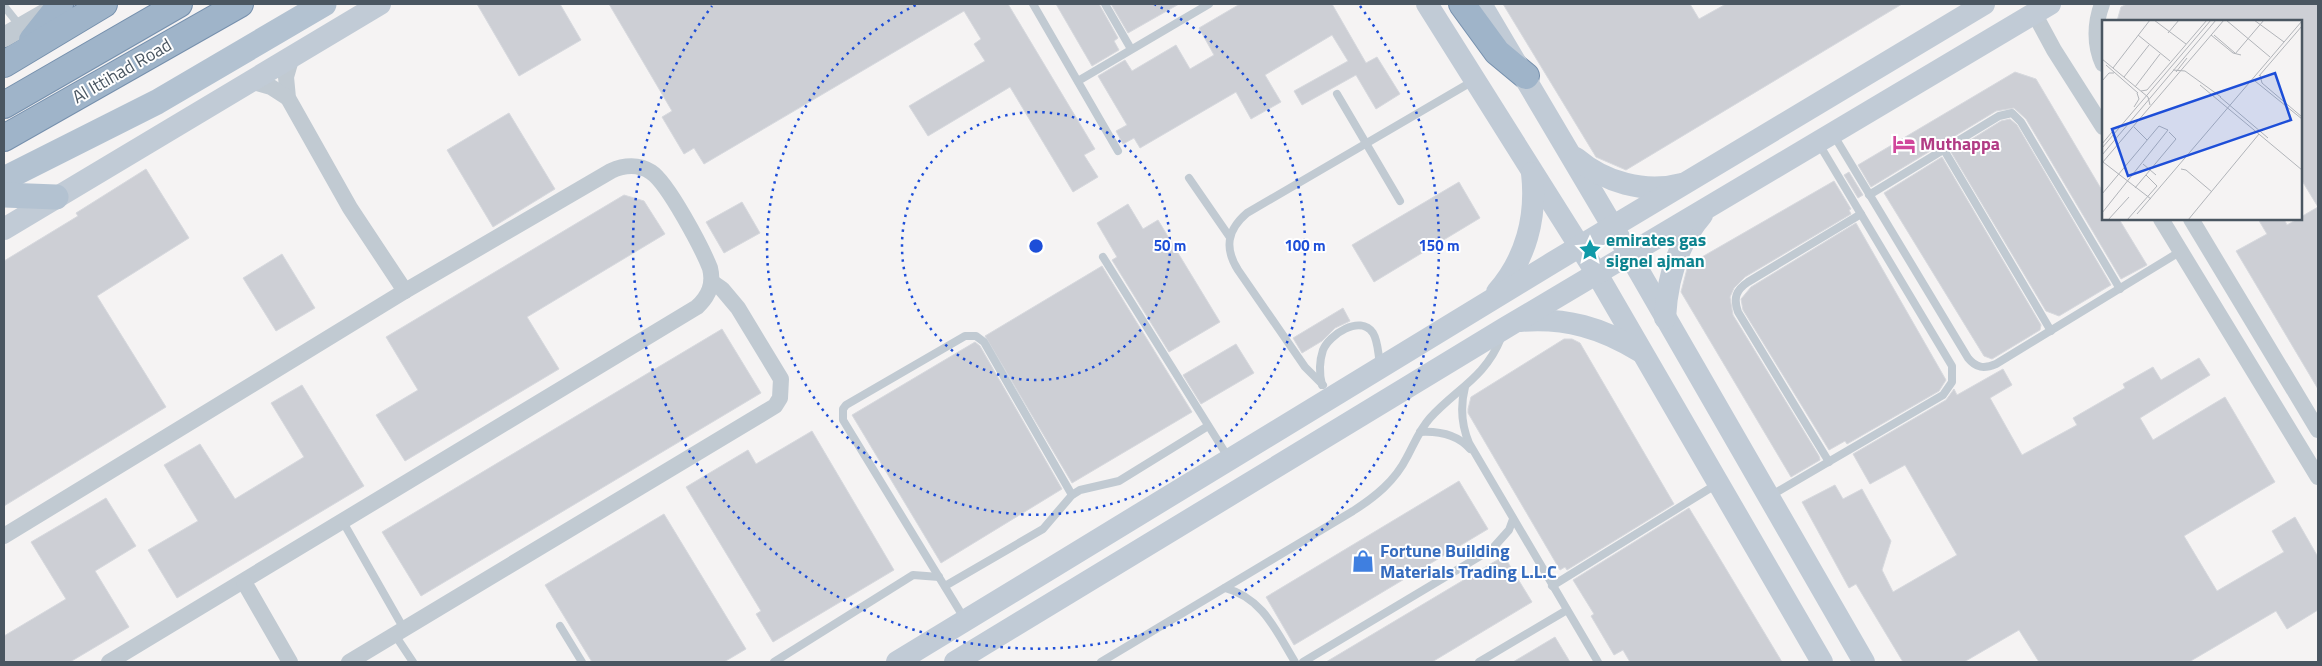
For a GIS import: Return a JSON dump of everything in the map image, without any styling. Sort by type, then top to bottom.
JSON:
[{"type":"highway","points":[[7,53],[39,33],[61,4]]},
{"type":"highway","points":[[7,53],[104,4]]},
{"type":"highway","points":[[4,105],[179,4]]},
{"type":"highway","name":"Al Ittihad Road","points":[[4,138],[240,4]]},
{"type":"highway","points":[[1462,4],[1497,52],[1526,76]]},
{"type":"main road","points":[[4,179],[158,102],[324,4]]},
{"type":"main road","points":[[4,229],[380,4]]},
{"type":"main road","points":[[1427,4],[1597,274],[1822,662]]},
{"type":"main road","points":[[1481,4],[1526,76],[1614,227],[1864,662]]},
{"type":"main road","points":[[897,662],[967,622],[1230,461],[1327,392],[1381,368],[1984,4]]},
{"type":"main road","points":[[955,662],[1629,254],[2042,9]]},
{"type":"main road","points":[[1571,154],[1594,171],[1633,185],[1663,187],[1692,181]]},
{"type":"main road","points":[[1487,303],[1508,278],[1528,234],[1534,202],[1531,170]]},
{"type":"main road","points":[[4,194],[56,197]]},
{"type":"main road","points":[[1665,318],[1666,297],[1676,258],[1696,222],[1709,207]]},
{"type":"main road","points":[[1511,325],[1545,320],[1573,322],[1610,334],[1643,353]]},
{"type":"street","points":[[7,53],[21,28],[61,4]]},
{"type":"street","points":[[2102,4],[2096,29],[2102,60]]},
{"type":"street","points":[[2042,9],[2054,50],[2102,125]]},
{"type":"street","points":[[292,56],[286,77],[288,98],[350,208],[405,291]]},
{"type":"street","points":[[250,81],[271,87],[288,98]]},
{"type":"street","points":[[4,536],[405,291],[611,171],[630,166],[650,171],[664,186],[707,261],[712,282],[709,292],[697,307],[109,662]]},
{"type":"street","points":[[2162,220],[2318,477]]},
{"type":"street","points":[[2192,220],[2318,430]]},
{"type":"street","points":[[349,662],[775,406],[780,398],[780,379],[731,298],[712,282]]},
{"type":"street","points":[[244,582],[290,662]]},
{"type":"lane","points":[[1033,4],[1118,151]]},
{"type":"lane","points":[[1105,4],[1131,49]]},
{"type":"lane","points":[[1078,81],[1209,4]]},
{"type":"lane","points":[[4,6],[21,28]]},
{"type":"lane","points":[[1229,236],[1247,213],[1474,80]]},
{"type":"lane","points":[[1337,94],[1400,201]]},
{"type":"lane","points":[[1869,194],[2005,113],[2017,117],[2120,289]]},
{"type":"lane","points":[[1826,138],[1869,194],[1973,364],[1988,368],[2181,252]]},
{"type":"lane","points":[[1768,497],[1943,394],[1949,389],[1953,374],[1952,366],[1861,214],[1826,138]]},
{"type":"lane","points":[[1944,150],[2051,331]]},
{"type":"lane","points":[[1189,178],[1229,236],[1230,254],[1238,270],[1305,368],[1327,392]]},
{"type":"lane","points":[[1829,462],[1738,312],[1735,303],[1736,295],[1740,287],[1861,214]]},
{"type":"lane","points":[[1103,257],[1230,461]]},
{"type":"lane","points":[[1100,662],[1378,494],[1398,471],[1420,432],[1440,408],[1466,387],[1488,362],[1511,325]]},
{"type":"lane","points":[[1327,392],[1320,367],[1326,344],[1337,334],[1353,326],[1365,326],[1373,333],[1381,368]]},
{"type":"lane","points":[[967,622],[843,420],[843,409],[851,402],[965,336],[976,336],[984,342],[1072,494]]},
{"type":"lane","points":[[1466,387],[1462,404],[1462,421],[1474,454],[1598,662]]},
{"type":"lane","points":[[945,586],[1043,529],[1072,494],[1119,481],[1208,426]]},
{"type":"lane","points":[[1420,432],[1440,432],[1450,435],[1460,440],[1474,454]]},
{"type":"lane","points":[[1552,586],[1718,483]]},
{"type":"lane","points":[[1303,662],[1492,549],[1508,530],[1513,520]]},
{"type":"lane","points":[[342,522],[400,632],[413,662]]},
{"type":"lane","points":[[774,662],[913,575],[939,577]]},
{"type":"lane","points":[[1225,588],[1246,595],[1260,607],[1294,662]]},
{"type":"lane","points":[[1480,662],[1567,610]]},
{"type":"lane","points":[[560,626],[582,662]]},
{"type":"building","points":[[477,4],[560,4],[581,40],[519,76]]},
{"type":"building","points":[[609,4],[1008,4],[1095,149],[1084,155],[1098,177],[1073,192],[1010,87],[928,136],[909,106],[985,61],[974,44],[981,39],[964,11],[704,164],[694,148],[684,154],[662,117],[672,111]]},
{"type":"building","points":[[1056,4],[1099,4],[1118,38],[1114,41],[1119,50],[1092,66]]},
{"type":"building","points":[[1111,4],[1179,4],[1128,33]]},
{"type":"building","points":[[1240,4],[1332,4],[1366,63],[1377,57],[1400,94],[1376,109],[1356,75],[1302,105],[1294,91],[1348,61],[1332,35],[1265,75],[1281,102],[1251,119],[1236,92],[1140,148],[1134,138],[1123,144],[1116,131],[1127,125],[1098,76],[1125,60],[1132,71],[1176,45],[1190,69],[1214,55],[1199,28]]},
{"type":"building","points":[[1503,4],[1690,4],[1699,19],[1726,4],[1902,4],[1626,170],[1596,157]]},
{"type":"building","points":[[2127,4],[2318,4],[2318,207],[2302,181],[2302,20],[2117,20],[2121,7]]},
{"type":"building","points":[[2015,72],[2036,79],[2102,190],[2102,220],[2120,220],[2147,265],[2121,279],[2026,119],[2014,108],[1996,111],[1871,187],[1858,165]]},
{"type":"building","points":[[509,113],[555,189],[493,227],[447,150]]},
{"type":"building","points":[[2010,119],[2017,125],[2111,285],[2059,316],[2046,311],[1951,152],[2001,121]]},
{"type":"building","points":[[1942,157],[2041,325],[2040,330],[1992,359],[1984,356],[1884,193]]},
{"type":"building","points":[[146,169],[189,238],[97,296],[166,407],[4,506],[4,261],[78,216],[76,213]]},
{"type":"building","points":[[1849,172],[1863,195],[1858,198],[1844,175]]},
{"type":"building","points":[[1834,181],[1851,209],[1849,210],[1851,214],[1745,277],[1734,288],[1730,297],[1733,315],[1819,456],[1820,460],[1791,477],[1681,292],[1688,265]]},
{"type":"building","points":[[1459,182],[1480,218],[1374,282],[1352,245]]},
{"type":"building","points":[[624,195],[644,201],[665,234],[527,317],[559,369],[405,461],[376,415],[418,390],[386,337]]},
{"type":"building","points":[[742,202],[760,233],[724,253],[706,222]]},
{"type":"building","points":[[1128,204],[1143,229],[1158,220],[1220,322],[1169,352],[1112,260],[1117,257],[1097,223]]},
{"type":"building","points":[[2318,207],[2318,389],[2236,251],[2267,234],[2259,220],[2284,220],[2287,225],[2296,220],[2302,220],[2302,216]]},
{"type":"building","points":[[1856,223],[1946,380],[1939,391],[1847,444],[1845,441],[1829,450],[1743,310],[1741,299],[1751,287]]},
{"type":"building","points":[[282,254],[315,308],[276,331],[243,278]]},
{"type":"building","points":[[1102,266],[1192,412],[1072,483],[985,336]]},
{"type":"building","points":[[1343,308],[1350,321],[1335,328],[1322,341],[1302,353],[1293,338]]},
{"type":"building","points":[[722,329],[761,393],[421,596],[382,532]]},
{"type":"building","points":[[1564,339],[1572,339],[1580,343],[1674,504],[1567,570],[1565,567],[1560,570],[1468,413],[1468,409],[1471,397]]},
{"type":"building","points":[[975,342],[980,346],[1062,489],[941,563],[852,415]]},
{"type":"building","points":[[1236,344],[1254,373],[1201,404],[1183,375]]},
{"type":"building","points":[[2199,358],[2210,375],[2140,418],[2153,440],[2225,397],[2275,482],[2184,536],[2217,591],[2284,552],[2272,531],[2295,517],[2318,557],[2318,610],[2287,629],[2276,611],[2189,662],[2039,662],[2019,630],[1964,662],[1903,662],[1856,584],[1849,588],[1802,502],[1835,485],[1843,499],[1862,489],[1891,541],[1882,570],[1893,592],[1957,555],[1905,465],[1870,484],[1853,454],[1946,400],[1954,389],[1957,395],[2003,369],[2012,385],[1990,398],[2022,455],[2077,425],[2073,418],[2125,388],[2123,384],[2153,367],[2161,380]]},
{"type":"building","points":[[302,385],[364,486],[177,598],[148,550],[198,521],[164,465],[200,444],[235,499],[304,457],[271,403]]},
{"type":"building","points":[[812,431],[894,570],[773,642],[756,614],[761,611],[686,487],[748,450],[756,464]]},
{"type":"building","points":[[1459,481],[1488,529],[1294,645],[1266,597]]},
{"type":"building","points":[[106,498],[136,546],[95,571],[129,627],[70,662],[4,662],[4,636],[66,599],[31,542]]},
{"type":"building","points":[[1689,508],[1782,662],[1630,662],[1623,650],[1614,655],[1591,616],[1594,614],[1573,580]]},
{"type":"building","points":[[664,514],[746,649],[724,662],[592,662],[545,585]]},
{"type":"building","points":[[1504,556],[1532,602],[1432,662],[1326,662]]},
{"type":"building","points":[[1555,637],[1570,662],[1513,662]]},
{"type":"place","name":"Muthappa","points":[[1904,144]]},
{"type":"place","name":"emirates gas signel ajman","points":[[1590,250]]},
{"type":"place","name":"Fortune Building Materials Trading L.L.C","points":[[1363,561]]}]
